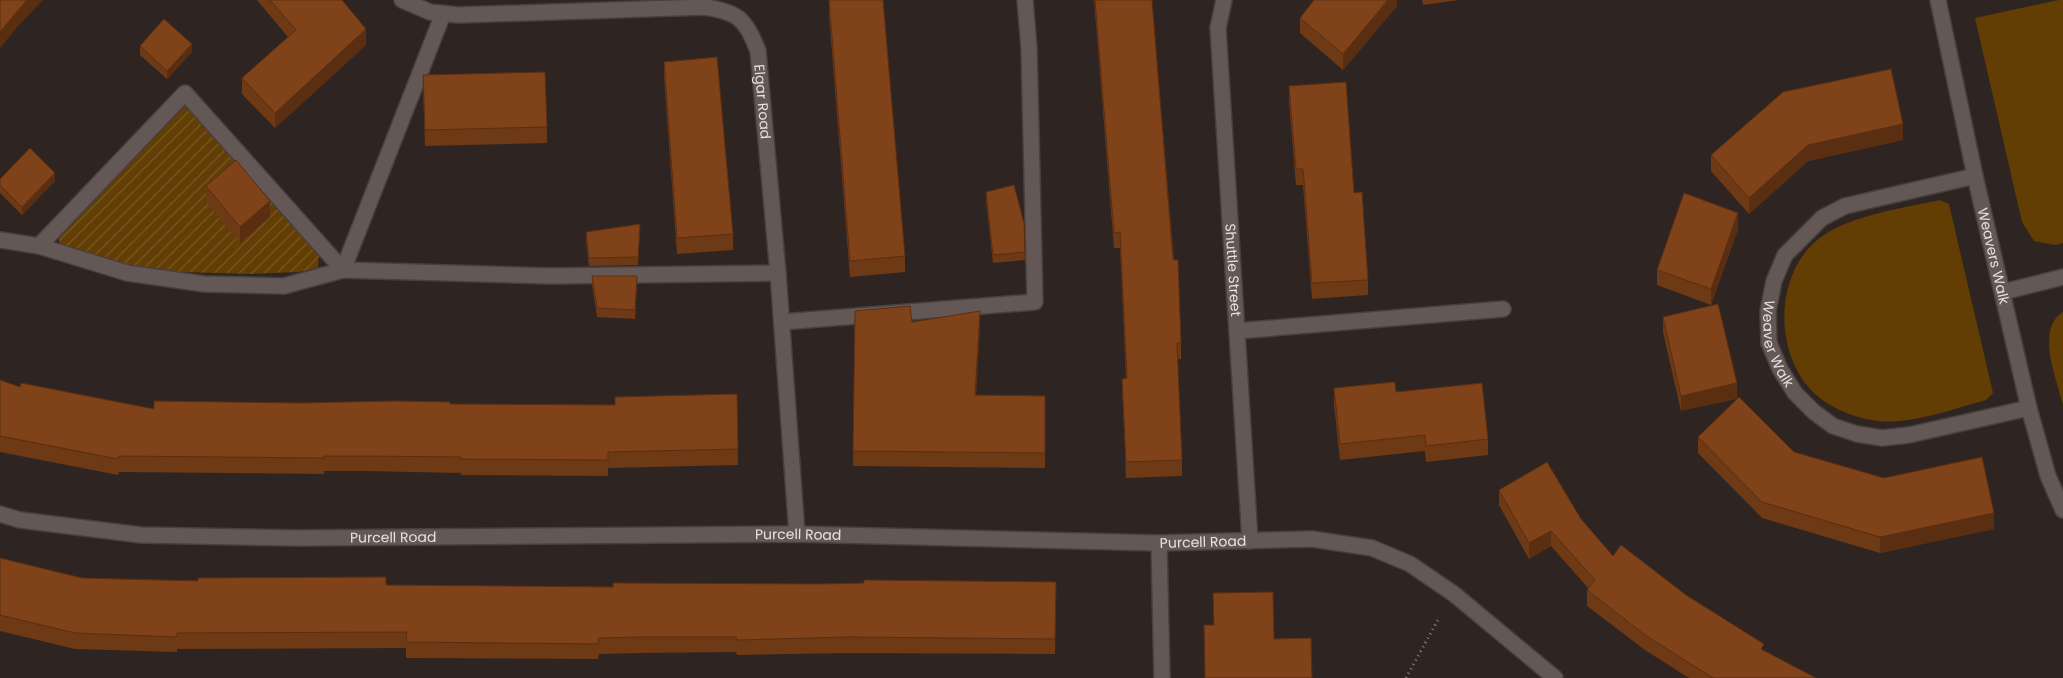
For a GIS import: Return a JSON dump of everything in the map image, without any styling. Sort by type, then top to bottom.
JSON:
[{"type":"street","name":"Elgar Road","points":[[402,0],[430,12],[458,15],[705,7],[728,10],[742,20],[751,34],[758,51],[782,322],[797,534]]},
{"type":"street","points":[[782,322],[1035,302],[1025,0]]},
{"type":"street","name":"Shuttle Street","points":[[1224,0],[1218,28],[1250,541]]},
{"type":"street","name":"Weavers Walk","points":[[1938,0],[1975,176],[2029,408],[2048,476],[2063,510]]},
{"type":"street","points":[[343,270],[443,14]]},
{"type":"street","points":[[39,246],[185,93],[343,270]]},
{"type":"street","name":"Weaver Walk","points":[[1975,176],[1845,206],[1822,218],[1785,255],[1774,281],[1768,311],[1769,343],[1780,369],[1795,393],[1814,412],[1834,426],[1857,434],[1882,438],[1909,435],[2029,408]]},
{"type":"street","points":[[0,240],[39,246],[127,273],[204,284],[284,286],[343,270],[550,276],[778,273]]},
{"type":"street","points":[[2003,292],[2063,278]]},
{"type":"street","points":[[1237,331],[1503,309]]},
{"type":"street","name":"Purcell Road","points":[[0,514],[20,520],[151,535],[308,538],[797,534],[1159,543],[1312,539],[1372,548],[1410,564],[1454,594],[1555,678]]},
{"type":"street","points":[[1159,543],[1162,678]]},
{"type":"path","points":[[1406,678],[1432,629],[1454,594]]},
{"type":"shaded area","points":[[2063,0],[2063,243],[2055,245],[2034,241],[2022,222],[1975,18]]},
{"type":"shaded area","points":[[184,102],[319,254],[318,268],[299,272],[249,274],[147,271],[61,253],[58,233]]},
{"type":"shaded area","points":[[1940,200],[1949,204],[1993,393],[1986,400],[1929,416],[1899,421],[1884,422],[1871,420],[1839,410],[1811,390],[1799,373],[1790,354],[1785,333],[1784,311],[1795,269],[1806,252],[1821,237],[1833,229],[1878,213]]},
{"type":"shaded area","points":[[2063,312],[2063,405],[2053,369],[2049,342],[2050,330],[2055,320]]},
{"type":"building","points":[[0,0],[27,0],[0,32]]},
{"type":"building","points":[[270,0],[342,0],[366,29],[275,113],[242,78],[296,30]]},
{"type":"building","points":[[829,0],[883,0],[905,256],[850,261]]},
{"type":"building","points":[[1095,0],[1152,0],[1173,260],[1178,260],[1181,343],[1177,343],[1182,460],[1126,462],[1122,379],[1127,378],[1120,232],[1114,233]]},
{"type":"building","points":[[1314,0],[1388,0],[1343,54],[1300,18]]},
{"type":"building","points":[[164,19],[192,44],[167,71],[140,46]]},
{"type":"building","points":[[717,57],[733,234],[677,238],[664,62]]},
{"type":"building","points":[[1891,69],[1903,124],[1808,145],[1749,198],[1711,155],[1783,92]]},
{"type":"building","points":[[545,72],[547,127],[425,130],[423,75]]},
{"type":"building","points":[[1346,82],[1354,193],[1362,192],[1368,280],[1312,283],[1303,169],[1296,169],[1289,86]]},
{"type":"building","points":[[30,148],[55,173],[22,207],[0,185],[0,179]]},
{"type":"building","points":[[236,160],[270,201],[240,227],[206,186]]},
{"type":"building","points":[[1014,185],[1024,223],[1025,252],[993,255],[986,192]]},
{"type":"building","points":[[1684,193],[1738,213],[1711,289],[1657,270]]},
{"type":"building","points":[[640,224],[638,257],[589,258],[586,232]]},
{"type":"building","points":[[592,276],[637,276],[635,310],[597,308]]},
{"type":"building","points":[[1718,304],[1737,383],[1681,396],[1663,317]]},
{"type":"building","points":[[910,306],[912,322],[980,311],[975,395],[1045,396],[1045,453],[853,451],[855,311]]},
{"type":"building","points":[[0,380],[20,387],[21,383],[154,409],[154,401],[301,403],[394,401],[450,402],[450,404],[615,405],[615,397],[737,394],[738,449],[608,452],[608,460],[366,456],[324,456],[324,458],[119,456],[118,459],[0,436]]},
{"type":"building","points":[[1395,382],[1396,392],[1482,383],[1488,439],[1426,446],[1425,435],[1340,444],[1334,388]]},
{"type":"building","points":[[1739,397],[1794,452],[1884,478],[1982,457],[1994,513],[1880,537],[1762,502],[1698,437]]},
{"type":"building","points":[[1547,462],[1581,519],[1613,556],[1621,545],[1686,595],[1764,644],[1761,649],[1816,678],[1713,678],[1645,635],[1587,590],[1595,580],[1551,531],[1529,543],[1499,490]]},
{"type":"building","points":[[0,558],[82,578],[198,581],[198,578],[386,577],[386,585],[613,587],[613,583],[821,584],[864,583],[864,580],[1056,582],[1055,639],[848,637],[737,640],[736,637],[640,637],[599,638],[598,644],[406,642],[407,632],[177,633],[177,637],[75,633],[0,615]]},
{"type":"building","points":[[1273,592],[1274,639],[1311,638],[1312,678],[1205,678],[1204,625],[1214,625],[1213,593]]}]
